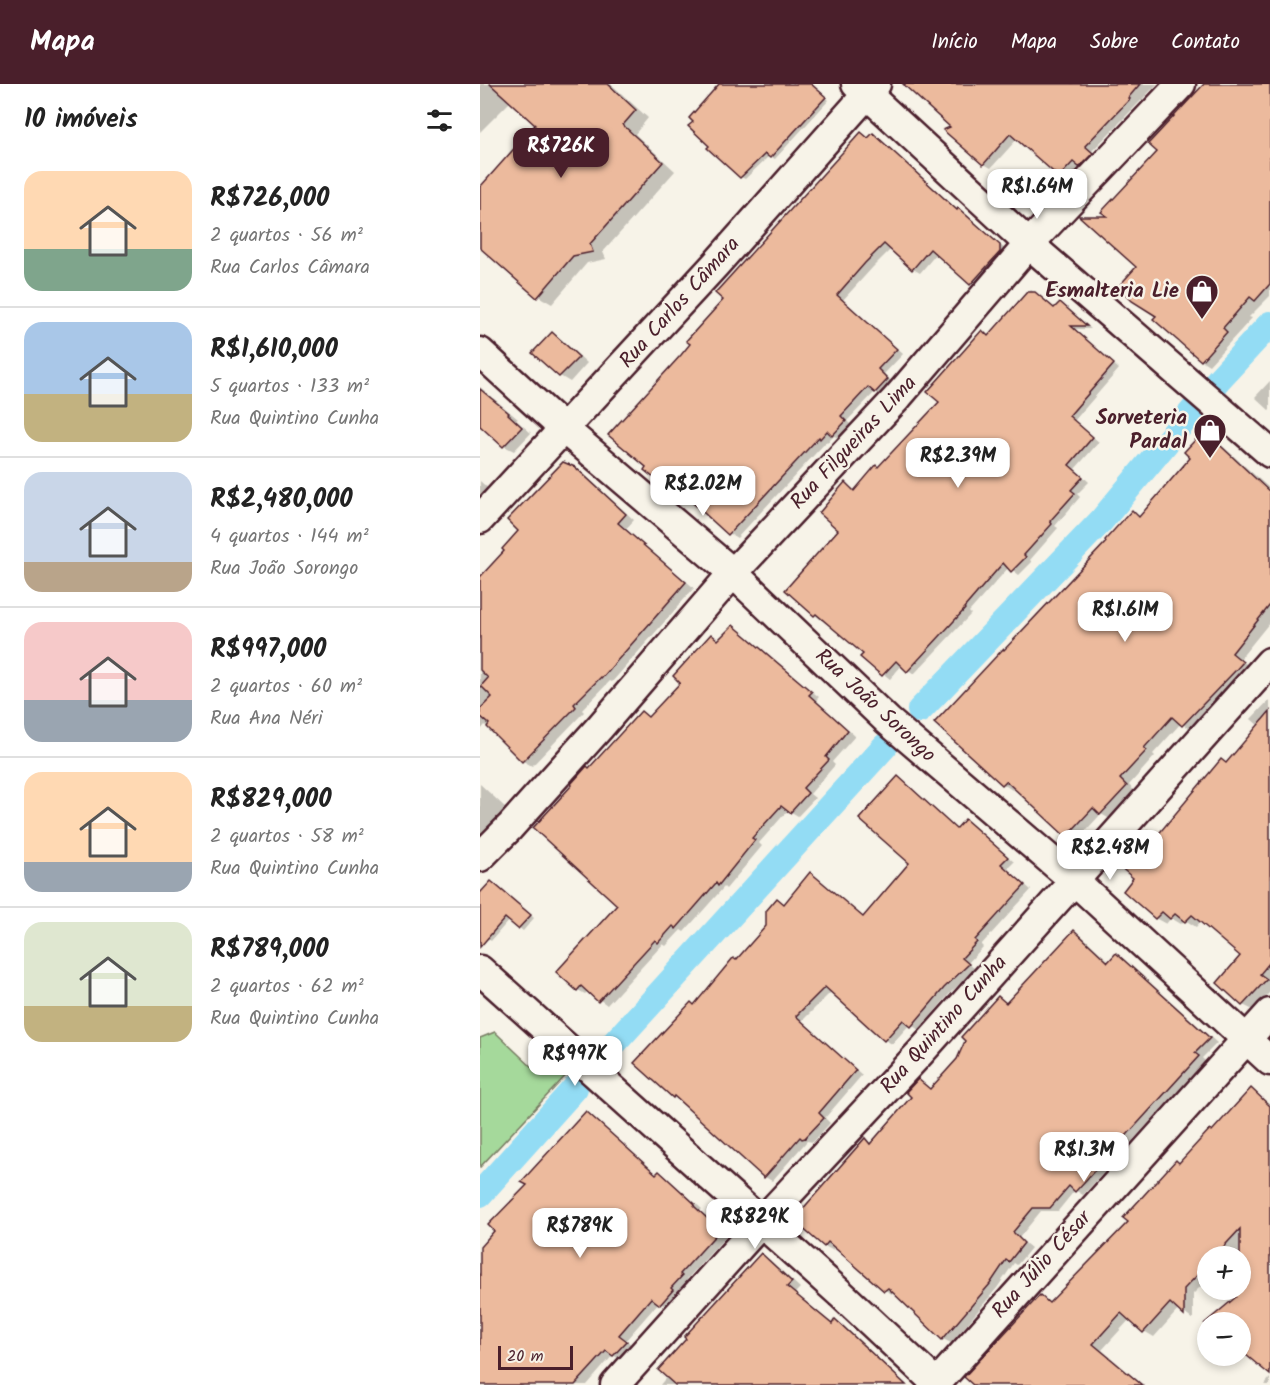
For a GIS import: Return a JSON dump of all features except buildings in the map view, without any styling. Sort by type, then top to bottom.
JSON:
[{"type":"street","name":"Rua Filgueiras Lima","points":[[480,857],[600,727],[733,573],[896,399],[1029,244],[1181,84]]},
{"type":"street","points":[[867,87],[1029,244],[1270,453]]},
{"type":"street","name":"Rua Carlos Câmara","points":[[480,519],[715,265],[867,87]]},
{"type":"street","name":"Rua João Sorongo","points":[[480,352],[564,429],[733,573],[888,721],[1075,881],[1270,1061]]},
{"type":"street","name":"Rua Quintino Cunha","points":[[615,1385],[760,1224],[920,1053],[1270,662]]},
{"type":"street","points":[[480,970],[760,1224],[842,1295],[937,1384]]},
{"type":"street","name":"Rua Júlio César","points":[[937,1384],[1270,1013]]},
{"type":"green space","points":[[495,1032],[536,1071],[555,1057],[572,1069],[480,1167],[480,1038]]},
{"type":"waterway","points":[[920,710],[1101,521],[1219,379],[1270,324]]},
{"type":"waterway","points":[[608,1050],[885,746]]},
{"type":"waterway","points":[[480,1194],[575,1088]]},
{"type":"place","name":"Esmalteria Lie","points":[[1202,320]]},
{"type":"place","name":"Sorveteria Pardal","points":[[1210,459]]}]
